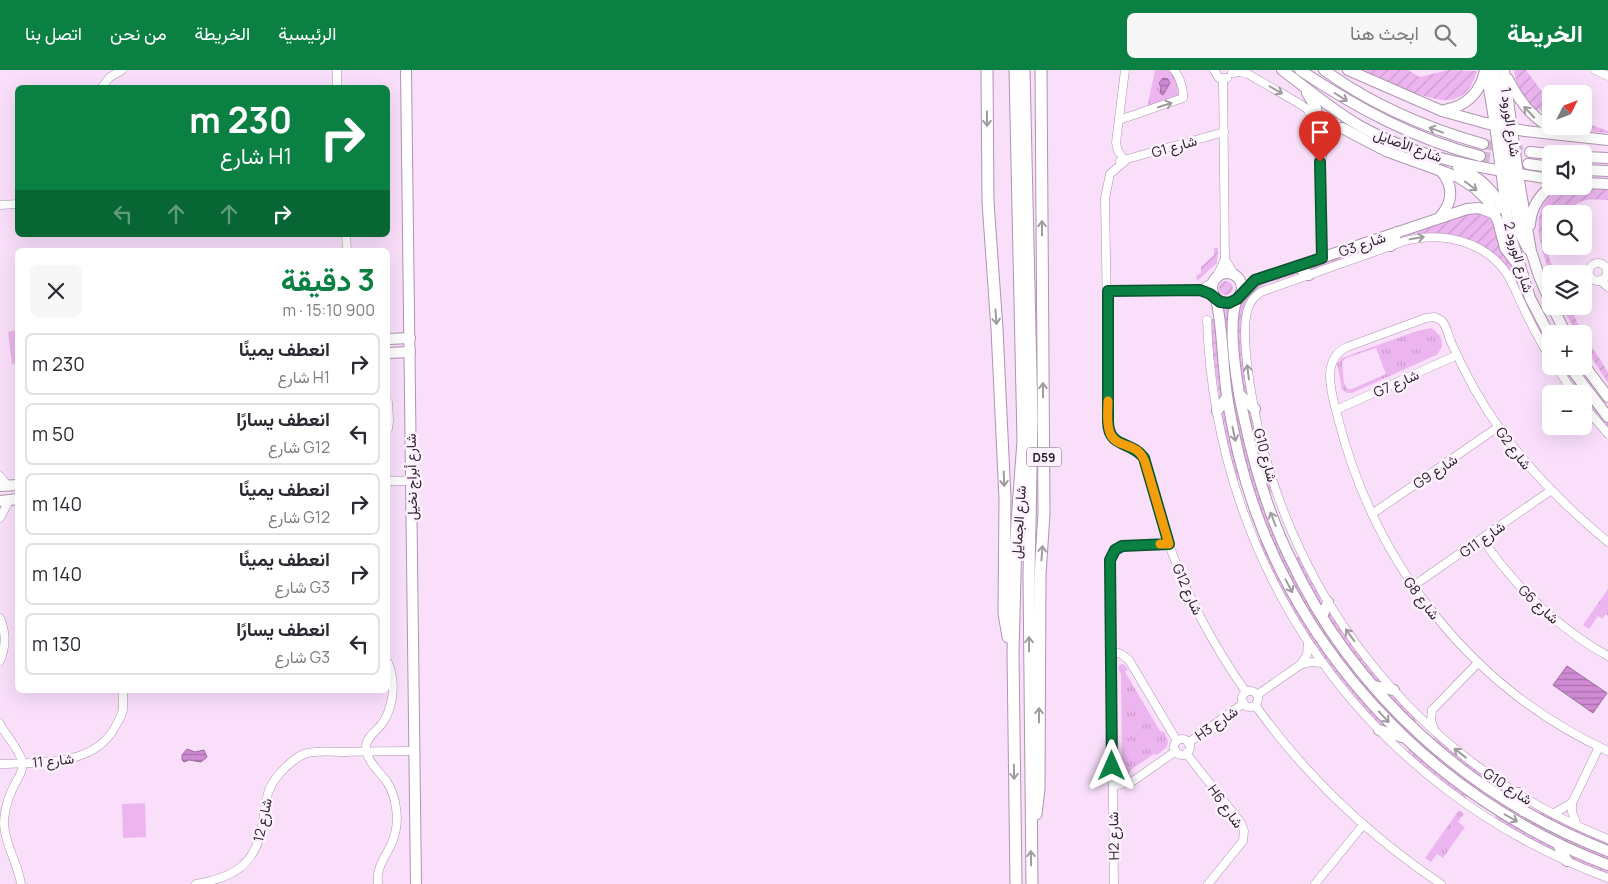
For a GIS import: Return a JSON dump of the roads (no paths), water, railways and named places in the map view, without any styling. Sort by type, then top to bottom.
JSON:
[{"type":"main road","name":"D59","points":[[987,70],[988,210],[997,329],[1004,499],[1004,613],[1013,653]]},
{"type":"main road","name":"شارع الجمايل","points":[[1016,70],[1026,365],[1032,441],[1029,575],[1030,833],[1032,884]]},
{"type":"main road","name":"شارع الجمايل","points":[[1016,884],[1013,653],[1016,536],[1026,365],[1024,70]]},
{"type":"main road","points":[[1035,70],[1043,74]]},
{"type":"main road","name":"D59","points":[[1030,833],[1035,818],[1039,789],[1040,575],[1044,512],[1043,74]]},
{"type":"street","points":[[103,85],[110,77],[122,70]]},
{"type":"street","points":[[337,70],[337,85]]},
{"type":"street","name":"شارع أبراج نخيل","points":[[406,70],[416,884]]},
{"type":"street","points":[[1125,70],[1117,139],[1118,151],[1125,161]]},
{"type":"street","points":[[1119,120],[1183,98],[1184,94],[1179,78],[1174,70]]},
{"type":"street","points":[[1214,70],[1215,74],[1223,79]]},
{"type":"street","name":"شارع الأصايل","points":[[1282,70],[1334,110],[1389,140],[1437,157],[1510,173],[1542,178]]},
{"type":"street","name":"شارع الأصايل","points":[[1300,70],[1349,102],[1385,121],[1434,142],[1480,156]]},
{"type":"street","name":"شارع الأصايل","points":[[1324,70],[1353,90],[1396,113],[1438,131],[1483,144]]},
{"type":"street","points":[[1348,70],[1442,111],[1503,127],[1569,137],[1608,140]]},
{"type":"street","points":[[1358,70],[1373,81]]},
{"type":"street","points":[[1442,111],[1454,108],[1472,97],[1479,89],[1486,70]]},
{"type":"street","name":"شارع الورود 1","points":[[1486,70],[1503,127],[1510,173]]},
{"type":"street","points":[[1595,70],[1608,76]]},
{"type":"street","points":[[1223,79],[1230,76],[1232,71],[1248,74],[1307,109],[1314,119],[1318,133]]},
{"type":"street","points":[[1501,71],[1529,112],[1546,126],[1569,137]]},
{"type":"street","name":"شارع الورود 1","points":[[1501,71],[1503,127],[1510,173]]},
{"type":"street","points":[[1215,298],[1212,291],[1215,279],[1225,259],[1223,79]]},
{"type":"street","points":[[1300,84],[1316,108],[1320,162],[1322,258]]},
{"type":"street","points":[[1320,162],[1324,136],[1331,130],[1342,128],[1386,150],[1458,177],[1475,188],[1487,200],[1495,214],[1505,248],[1518,264]]},
{"type":"street","name":"G1 شارع","points":[[1125,161],[1224,132]]},
{"type":"street","points":[[1530,152],[1542,153]]},
{"type":"street","points":[[1437,157],[1468,171],[1479,179],[1496,196],[1506,215]]},
{"type":"street","points":[[1592,157],[1608,158]]},
{"type":"street","name":"G12 شارع","points":[[1125,161],[1110,174],[1105,198],[1109,432],[1115,440],[1136,449],[1144,458],[1169,544],[1197,610],[1222,655],[1246,692]]},
{"type":"street","points":[[1528,164],[1542,166]]},
{"type":"street","points":[[1592,170],[1608,171]]},
{"type":"street","points":[[1440,217],[1449,204],[1451,196],[1449,182],[1441,171]]},
{"type":"street","name":"شارع الورود 2","points":[[1510,173],[1506,215],[1518,264],[1530,298],[1544,325]]},
{"type":"street","name":"شارع الورود 2","points":[[1510,173],[1538,276],[1542,284]]},
{"type":"street","points":[[1592,183],[1608,184]]},
{"type":"street","points":[[1531,251],[1530,228],[1532,210],[1542,195]]},
{"type":"street","points":[[0,205],[15,204]]},
{"type":"street","name":"G3 شارع","points":[[1236,277],[1255,280],[1440,217],[1473,208],[1484,209],[1495,214]]},
{"type":"street","points":[[1391,246],[1397,232]]},
{"type":"street","name":"G10 شارع","points":[[1542,344],[1507,274],[1477,248],[1452,238],[1426,237],[1410,239],[1260,292],[1253,298],[1246,316],[1246,347],[1255,410],[1268,468],[1284,515],[1300,551],[1328,602],[1359,647],[1412,709],[1472,762],[1554,814],[1608,839]]},
{"type":"street","points":[[1108,291],[1200,290],[1224,303],[1229,303],[1239,297],[1241,286],[1225,259]]},
{"type":"street","points":[[1605,278],[1592,278],[1589,274],[1589,269],[1594,264],[1606,264],[1605,278],[1608,287]]},
{"type":"street","points":[[1299,266],[1309,275]]},
{"type":"street","points":[[1200,290],[1225,274],[1236,277]]},
{"type":"street","name":"G3 شارع","points":[[1239,297],[1255,280]]},
{"type":"street","name":"G10 شارع","points":[[1239,297],[1234,310],[1233,325],[1240,394],[1249,443],[1265,497],[1290,559],[1322,618],[1372,686],[1414,729],[1445,757],[1523,811],[1561,831],[1608,851]]},
{"type":"street","name":"G10 شارع","points":[[1215,298],[1220,321],[1227,397],[1246,483],[1265,536],[1284,577],[1305,614],[1338,663],[1377,709],[1405,738],[1442,771],[1478,798],[1557,843],[1608,865]]},
{"type":"street","name":"G2 شارع","points":[[1330,376],[1327,362],[1331,354],[1338,348],[1347,347],[1430,317],[1439,318],[1445,324],[1457,355],[1475,389],[1498,427],[1522,460],[1550,490],[1608,542]]},
{"type":"street","points":[[1207,320],[1210,368],[1216,411],[1233,482],[1251,535],[1273,582],[1308,643],[1322,663],[1379,730],[1422,770],[1466,804],[1515,836],[1567,862],[1608,878]]},
{"type":"street","points":[[390,339],[410,338]]},
{"type":"street","points":[[390,353],[410,352]]},
{"type":"street","name":"G7 شارع","points":[[1336,410],[1457,355]]},
{"type":"street","points":[[1577,375],[1608,417]]},
{"type":"street","points":[[1592,375],[1608,397]]},
{"type":"street","name":"G8 شارع","points":[[1330,376],[1336,410],[1350,463],[1384,541],[1413,586],[1439,620],[1478,663],[1537,710],[1572,732],[1608,751]]},
{"type":"street","points":[[1240,394],[1255,410]]},
{"type":"street","points":[[1216,411],[1227,397]]},
{"type":"street","points":[[1592,415],[1608,434]]},
{"type":"street","name":"G9 شارع","points":[[1372,514],[1498,427]]},
{"type":"street","points":[[0,477],[6,485]]},
{"type":"street","points":[[390,481],[411,481]]},
{"type":"street","name":"G11 شارع","points":[[1413,586],[1550,490]]},
{"type":"street","points":[[0,518],[9,500]]},
{"type":"street","name":"G6 شارع","points":[[1482,539],[1503,567],[1532,598],[1563,625],[1608,656]]},
{"type":"street","name":"H2 شارع","points":[[1114,884],[1112,652],[1109,566],[1115,550],[1126,546],[1169,544]]},
{"type":"street","points":[[1322,618],[1328,602]]},
{"type":"street","points":[[0,618],[5,634],[4,650],[0,661]]},
{"type":"street","points":[[1300,665],[1307,655],[1308,643]]},
{"type":"street","points":[[1112,652],[1121,654],[1129,660],[1178,740]]},
{"type":"street","points":[[1257,694],[1300,665],[1311,662],[1322,663]]},
{"type":"street","points":[[1435,731],[1431,720],[1432,710],[1478,663]]},
{"type":"street","points":[[378,884],[380,863],[392,844],[395,832],[396,807],[388,784],[372,763],[367,751],[367,742],[382,723],[388,710],[392,696],[390,672]]},
{"type":"street","points":[[1372,686],[1394,690]]},
{"type":"street","points":[[1252,691],[1257,694],[1258,701],[1254,705],[1248,706],[1244,703],[1243,698],[1246,692],[1252,691]]},
{"type":"street","name":"شارع 11","points":[[0,764],[67,759],[82,756],[100,746],[113,731],[123,711],[123,693]]},
{"type":"street","name":"H3 شارع","points":[[1188,743],[1244,703]]},
{"type":"street","points":[[1254,705],[1313,776],[1363,825],[1401,856],[1441,884]]},
{"type":"street","points":[[1412,709],[1432,710]]},
{"type":"street","points":[[0,724],[20,756],[22,763],[21,774],[8,800],[4,826],[9,850],[17,868],[21,884]]},
{"type":"street","points":[[1379,730],[1405,738]]},
{"type":"street","points":[[1184,739],[1188,743],[1190,749],[1186,753],[1180,754],[1176,751],[1174,745],[1178,740],[1184,739]]},
{"type":"street","points":[[1577,825],[1572,812],[1572,803],[1599,747]]},
{"type":"street","name":"شارع 12","points":[[196,884],[223,878],[241,867],[250,858],[260,837],[265,797],[269,788],[280,772],[303,755],[311,753],[414,751]]},
{"type":"street","points":[[1112,786],[1132,781],[1176,751]]},
{"type":"street","name":"H6 شارع","points":[[1186,753],[1242,823],[1244,831],[1242,841],[1208,884]]},
{"type":"street","points":[[1519,793],[1523,811]]},
{"type":"street","points":[[1554,814],[1572,803]]},
{"type":"street","points":[[1315,884],[1363,825]]},
{"type":"street","points":[[1557,843],[1567,862]]},
{"type":"tunnel","points":[[1483,144],[1530,152]]},
{"type":"tunnel","points":[[1480,156],[1528,164]]}]
